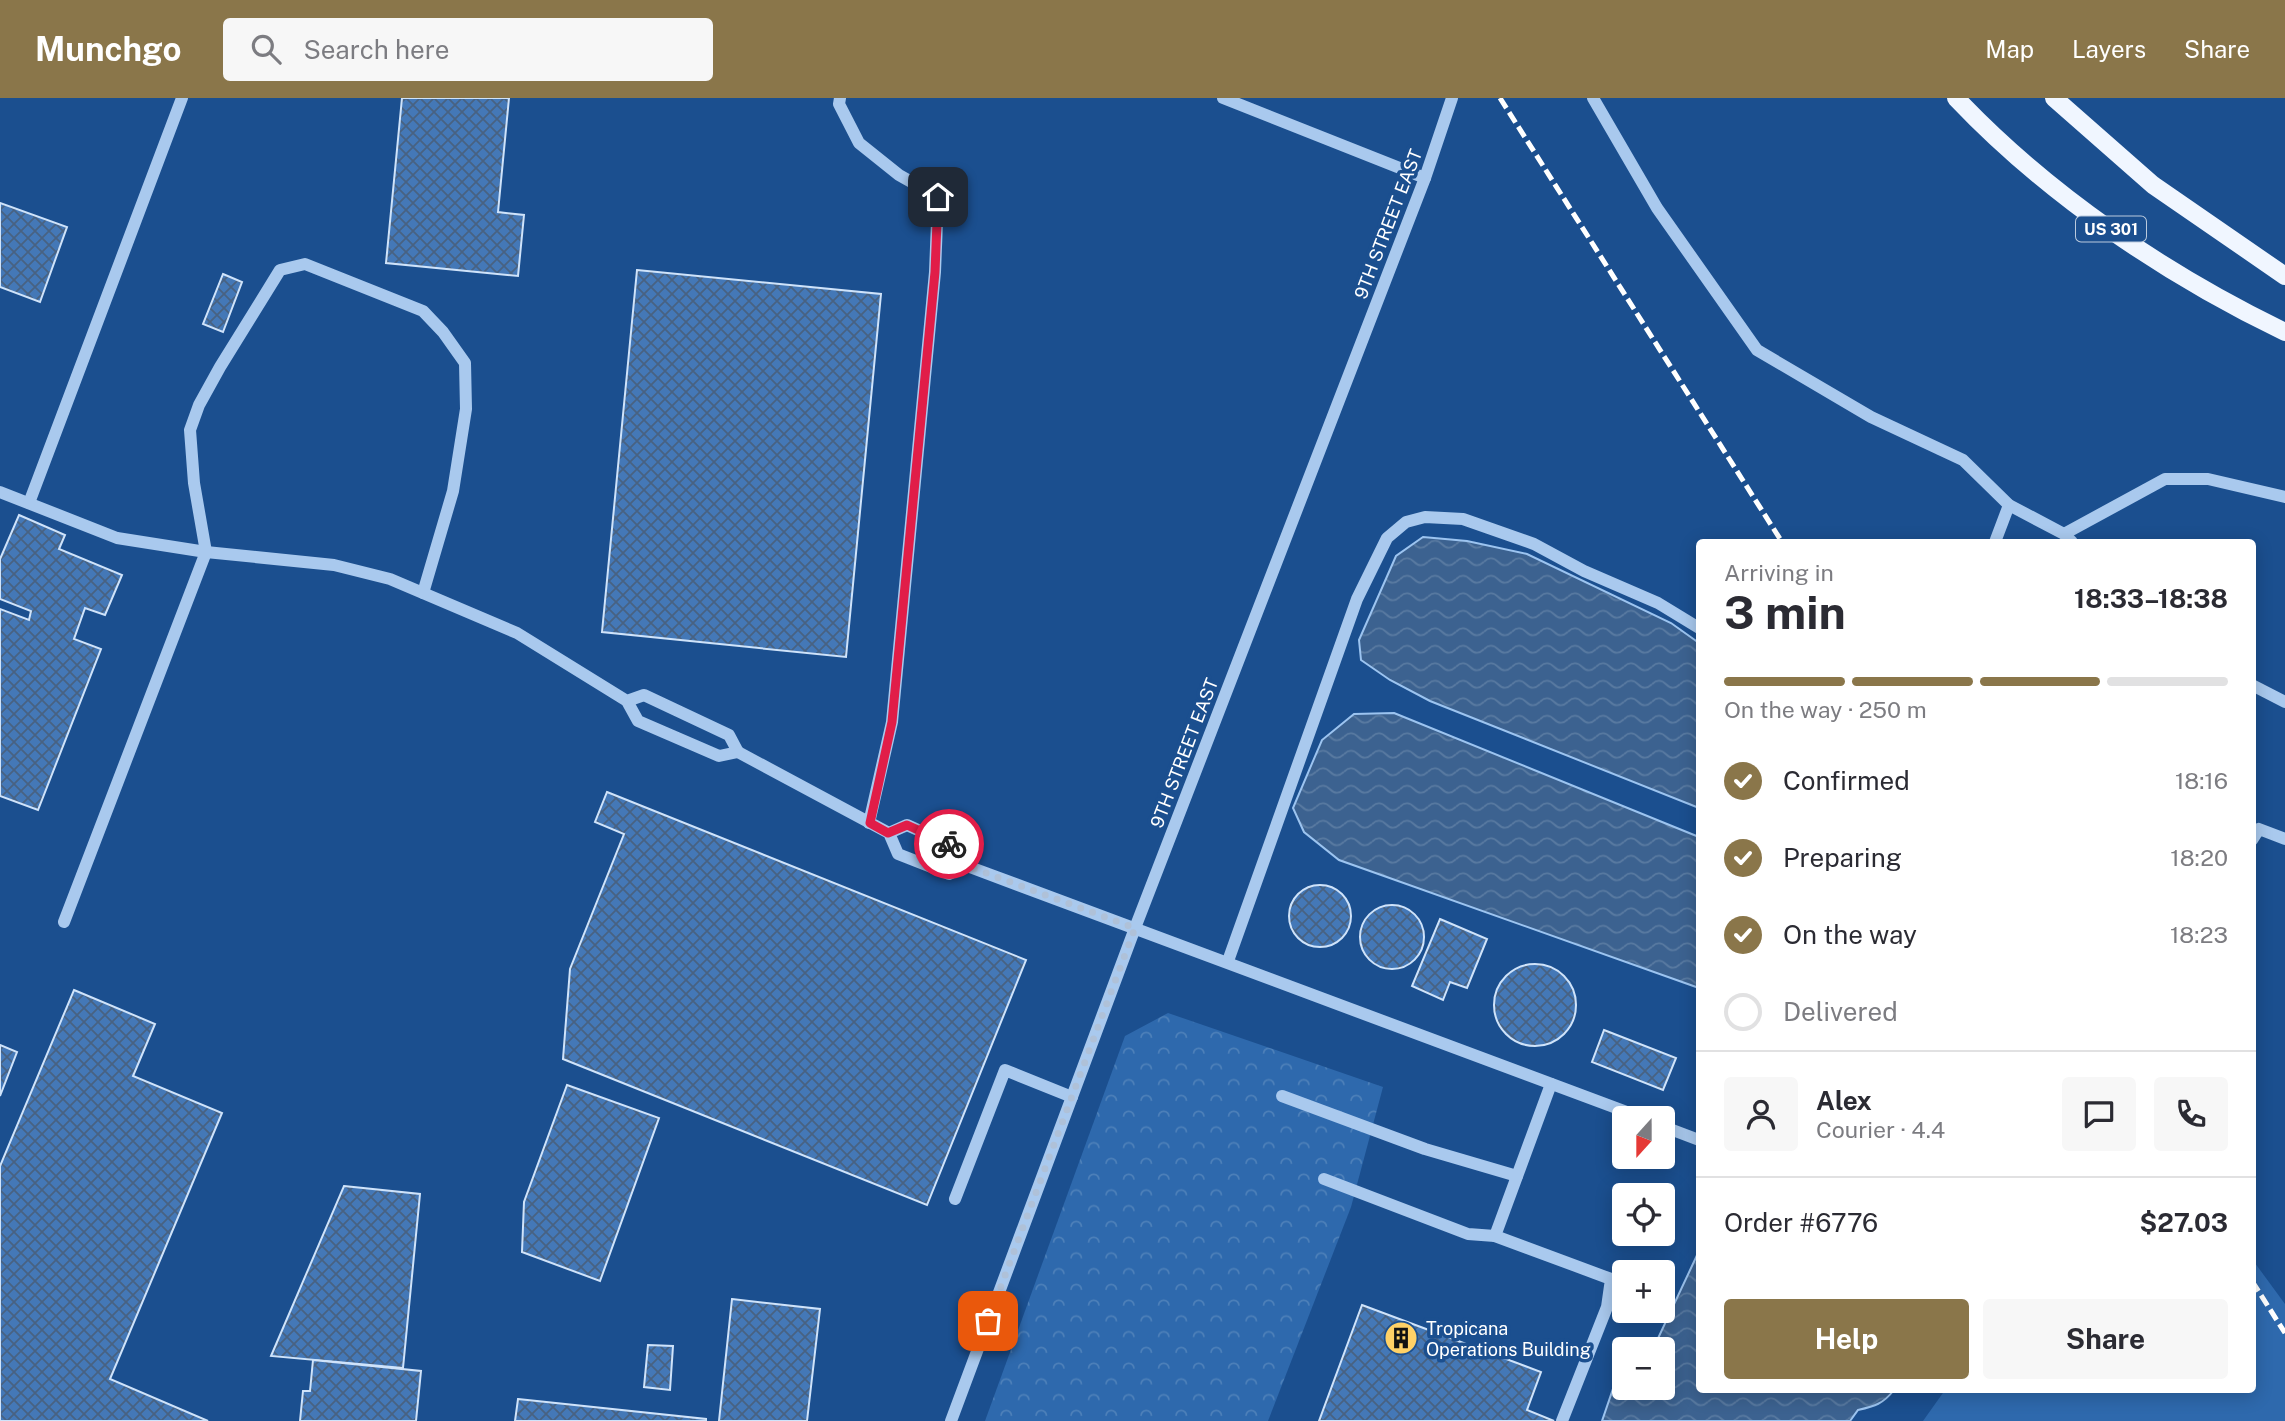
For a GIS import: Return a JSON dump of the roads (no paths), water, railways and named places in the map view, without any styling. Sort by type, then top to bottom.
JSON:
[{"type":"main road","name":"US 301","points":[[1955,98],[2024,162],[2082,209],[2187,279],[2285,332]]},
{"type":"main road","points":[[2054,98],[2153,185],[2285,276]]},
{"type":"street","points":[[29,503],[182,98]]},
{"type":"street","points":[[840,98],[839,104],[859,143],[899,175],[938,197],[935,272],[892,722],[870,823]]},
{"type":"street","points":[[1223,98],[1425,178]]},
{"type":"street","name":"9TH STREET EAST","points":[[951,1421],[1135,928],[1425,178],[1452,98]]},
{"type":"street","points":[[1593,98],[1657,208],[1757,350],[1871,417],[1963,460],[2010,505],[2068,538],[2165,479],[2208,479],[2285,497]]},
{"type":"street","points":[[64,922],[206,552],[190,430],[220,367],[280,270],[305,264],[423,311],[443,332],[465,363],[466,409],[453,492],[423,593]]},
{"type":"street","points":[[0,492],[117,538],[206,552],[334,565],[390,579],[517,633],[627,701],[638,721],[719,756],[738,752]]},
{"type":"street","points":[[1996,539],[2010,505]]},
{"type":"street","points":[[1228,961],[1357,599],[1387,538],[1406,522],[1425,517],[1463,519],[1534,544],[1584,571],[1658,603],[1696,626]]},
{"type":"street","points":[[2256,687],[2285,702]]},
{"type":"street","points":[[627,701],[645,695],[729,735],[738,752],[888,833],[898,853],[949,874],[967,866]]},
{"type":"street","points":[[888,833],[907,825],[958,848],[967,866],[1228,961],[1612,1107]]},
{"type":"street","points":[[2256,832],[2285,839]]},
{"type":"street","points":[[954,1199],[1005,1070],[1072,1097]]},
{"type":"street","points":[[1495,1236],[1551,1084]]},
{"type":"street","points":[[1282,1096],[1425,1149],[1517,1177]]},
{"type":"street","points":[[1675,1131],[1696,1139]]},
{"type":"street","points":[[1324,1179],[1468,1234],[1495,1236],[1611,1279],[1607,1307],[1562,1421]]},
{"type":"water","points":[[1423,537],[1467,541],[1527,554],[1671,623],[1696,641],[1696,807],[1430,701],[1390,680],[1361,660],[1359,640],[1396,556]]},
{"type":"water","points":[[1394,713],[1696,836],[1696,987],[1339,860],[1304,832],[1293,808],[1322,740],[1354,714]]},
{"type":"water","points":[[1696,1257],[1696,1393],[1891,1393],[1878,1404],[1858,1410],[1850,1421],[1602,1421],[1612,1392],[1612,1400],[1675,1400],[1675,1337],[1659,1337],[1665,1323],[1675,1323],[1675,1302]]},
{"type":"railway","points":[[1500,98],[1780,539]]},
{"type":"railway","points":[[2256,1287],[2285,1333]]},
{"type":"place","name":"Tropicana Operations Building","points":[[1401,1338]]}]
